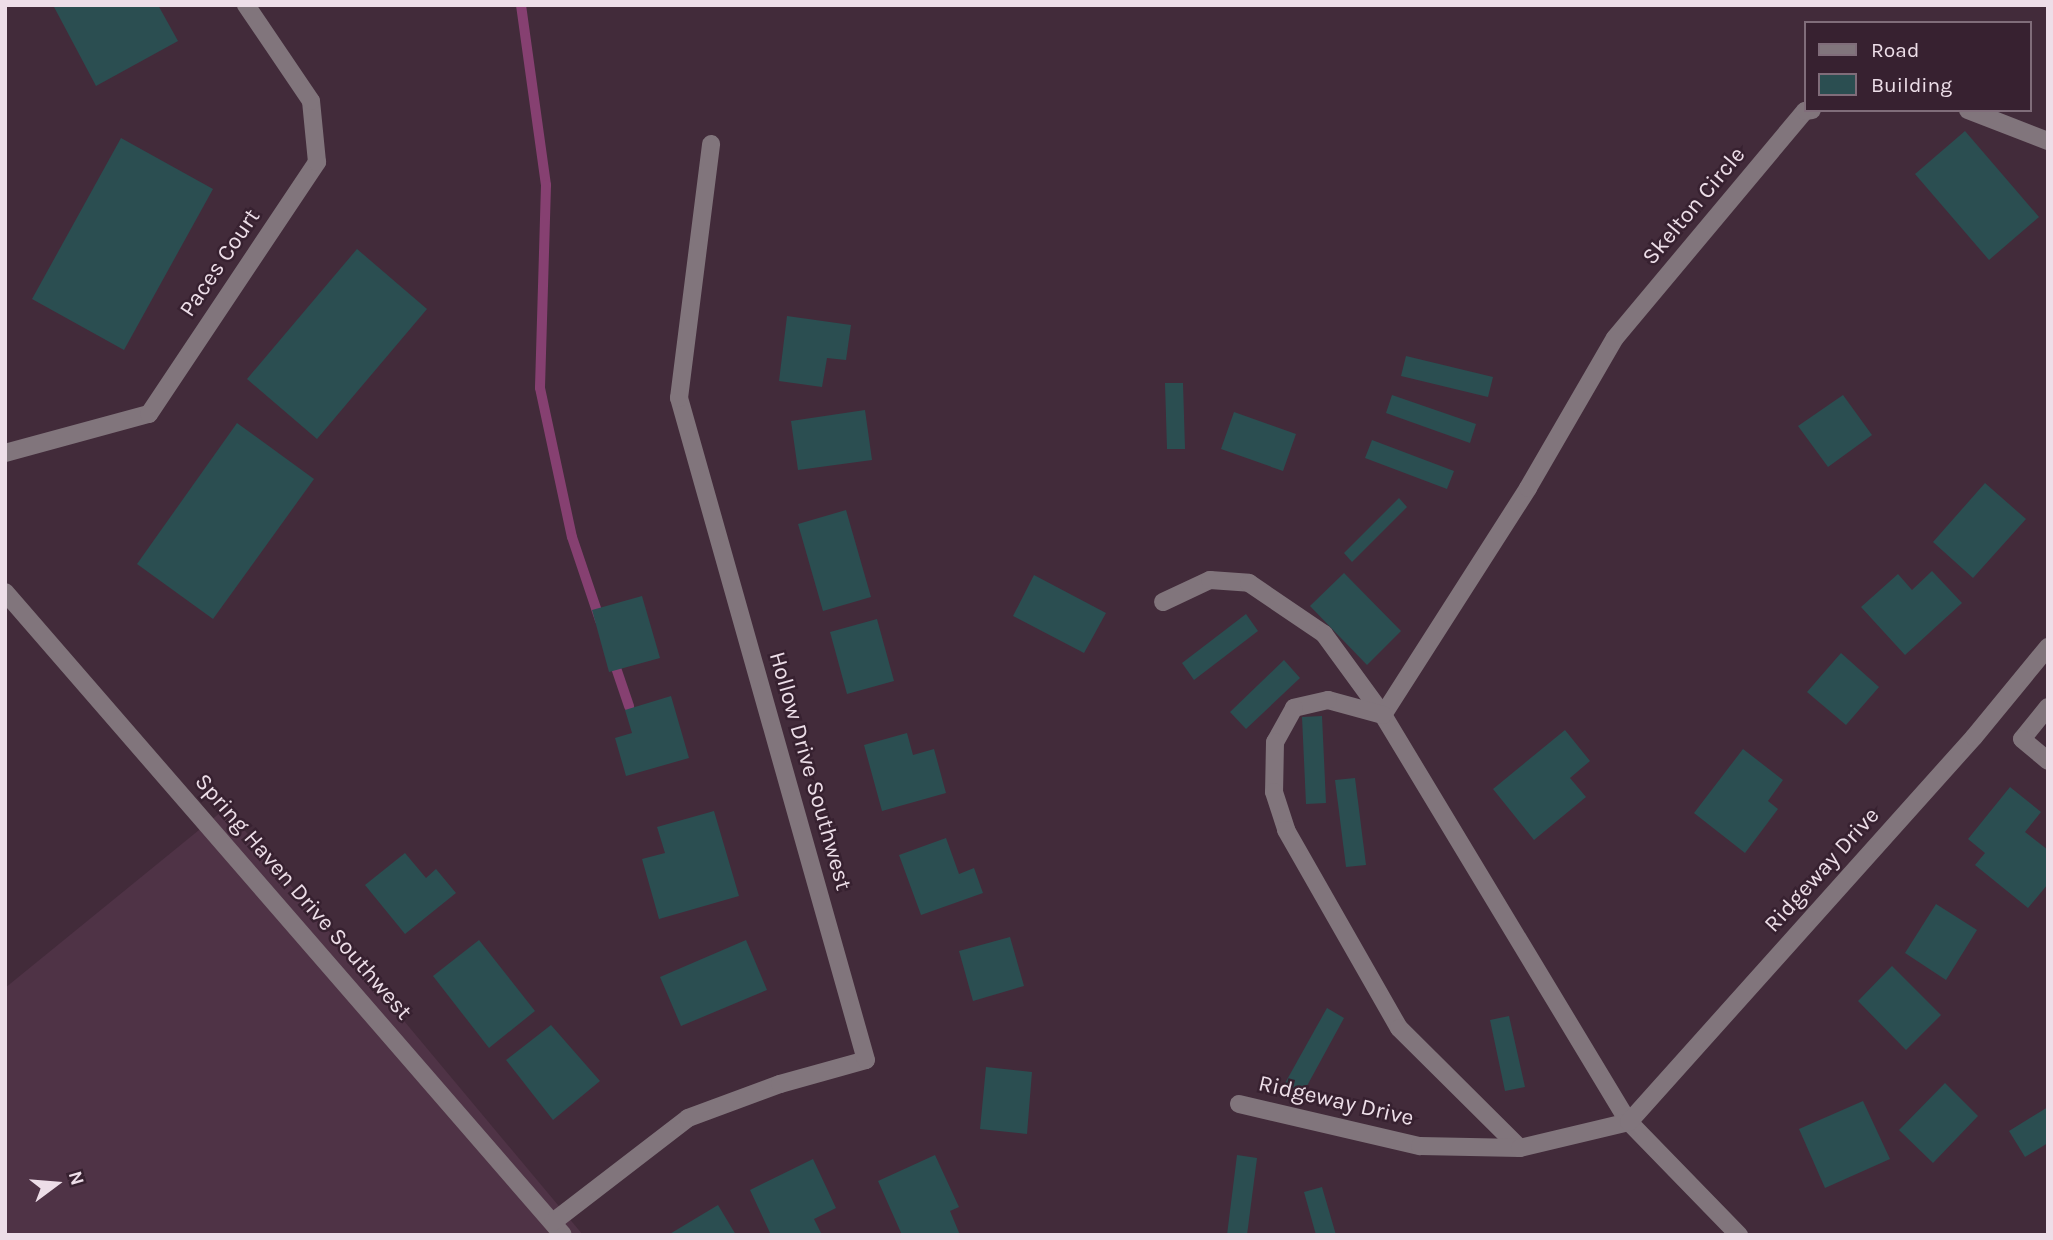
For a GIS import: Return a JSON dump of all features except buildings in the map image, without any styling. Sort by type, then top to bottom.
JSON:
[{"type":"street","name":"Paces Court","points":[[5,453],[149,414],[317,162],[310,101],[246,5]]},
{"type":"street","name":"Skelton Circle","points":[[1383,715],[1528,488],[1615,338],[1804,112]]},
{"type":"street","points":[[1973,112],[2048,141]]},
{"type":"street","name":"Hollow Drive Southwest","points":[[558,1229],[688,1118],[780,1084],[866,1059],[679,397],[711,144]]},
{"type":"street","points":[[1163,602],[1210,580],[1249,583],[1324,635],[1383,715],[1629,1122],[1739,1235]]},
{"type":"street","name":"Spring Haven Drive Southwest","points":[[5,592],[558,1229]]},
{"type":"street","name":"Ridgeway Drive","points":[[1239,1104],[1420,1146],[1520,1148],[1629,1122],[1974,737],[2048,647]]},
{"type":"street","points":[[1383,715],[1328,699],[1294,708],[1275,742],[1274,792],[1282,817],[1399,1028],[1520,1148]]},
{"type":"street","points":[[2048,707],[2022,739],[2048,761]]},
{"type":"shaded area","points":[[226,808],[583,1235],[5,1235],[5,988]]},
{"type":"waterway","points":[[521,5],[546,185],[540,388],[572,537],[600,620]]},
{"type":"waterway","points":[[613,659],[629,706]]}]
